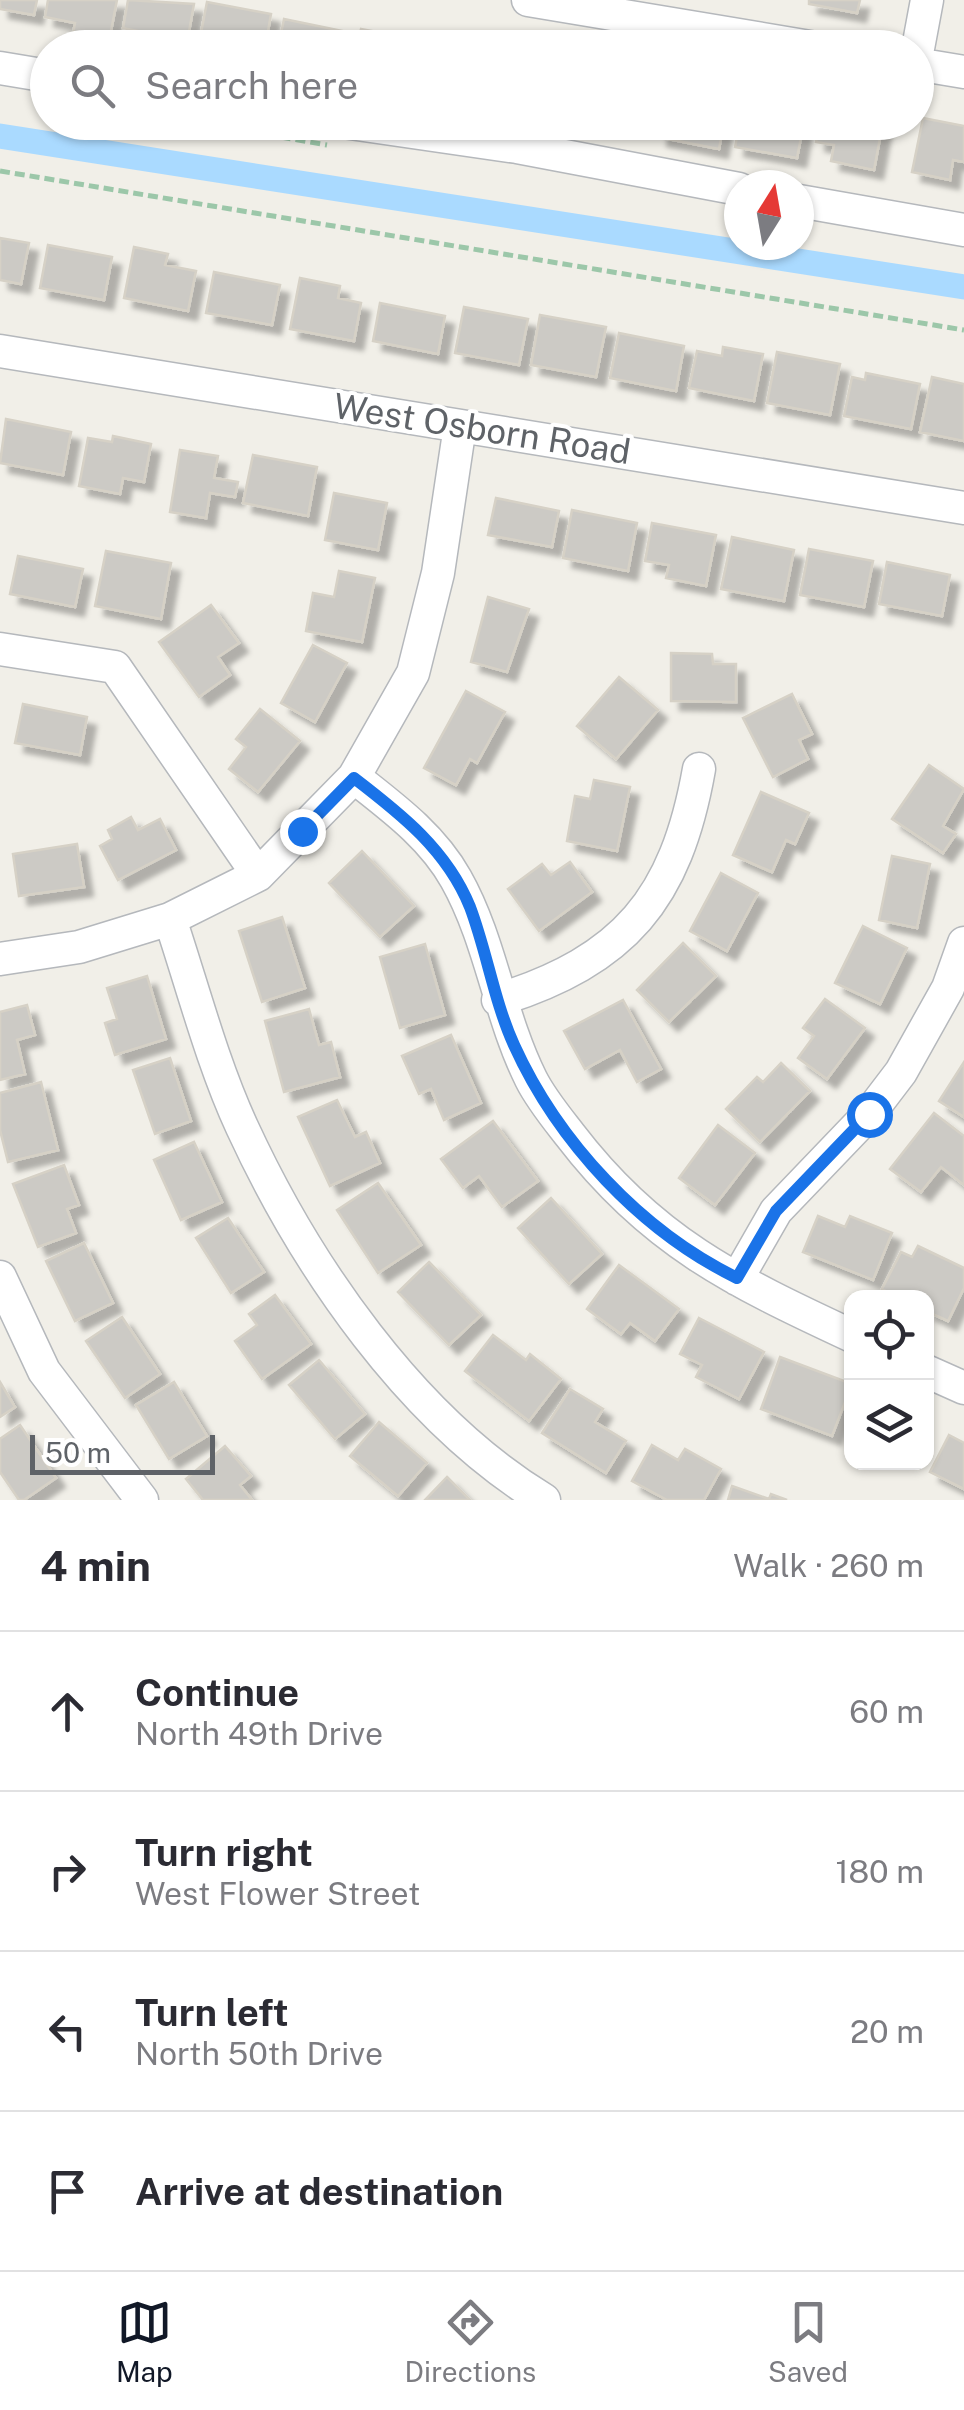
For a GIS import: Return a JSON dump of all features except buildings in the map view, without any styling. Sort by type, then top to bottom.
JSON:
[{"type":"street","points":[[528,0],[708,30]]},
{"type":"street","points":[[922,30],[928,0]]},
{"type":"street","points":[[934,66],[964,72]]},
{"type":"street","points":[[0,68],[30,73]]},
{"type":"street","points":[[468,140],[724,186]]},
{"type":"street","points":[[814,203],[964,230]]},
{"type":"street","name":"West Osborn Road","points":[[0,352],[964,508]]},
{"type":"street","points":[[0,959],[78,947],[170,919],[258,876],[354,778],[413,673],[438,573],[460,426]]},
{"type":"street","points":[[0,649],[115,667],[258,876]]},
{"type":"street","points":[[498,1000],[569,972],[608,950],[632,928],[657,898],[675,863],[698,769]]},
{"type":"street","points":[[354,778],[418,830],[448,867],[470,907],[498,1000],[534,1084],[591,1162],[669,1239],[844,1332]]},
{"type":"street","points":[[170,919],[240,1124],[297,1236],[352,1314],[424,1398],[474,1446],[544,1500]]},
{"type":"street","points":[[737,1278],[776,1211],[869,1114],[902,1072],[948,988],[964,943]]},
{"type":"street","points":[[0,1278],[44,1370],[142,1500]]},
{"type":"street","points":[[934,1375],[964,1388]]},
{"type":"path","points":[[0,171],[964,330]]},
{"type":"waterway","points":[[0,136],[964,287]]},
{"type":"route","points":[[302,831],[354,778],[418,830],[456,878],[470,907],[513,1042],[534,1084],[591,1162],[623,1195],[669,1239],[710,1265],[737,1278],[776,1211],[869,1114]]}]
